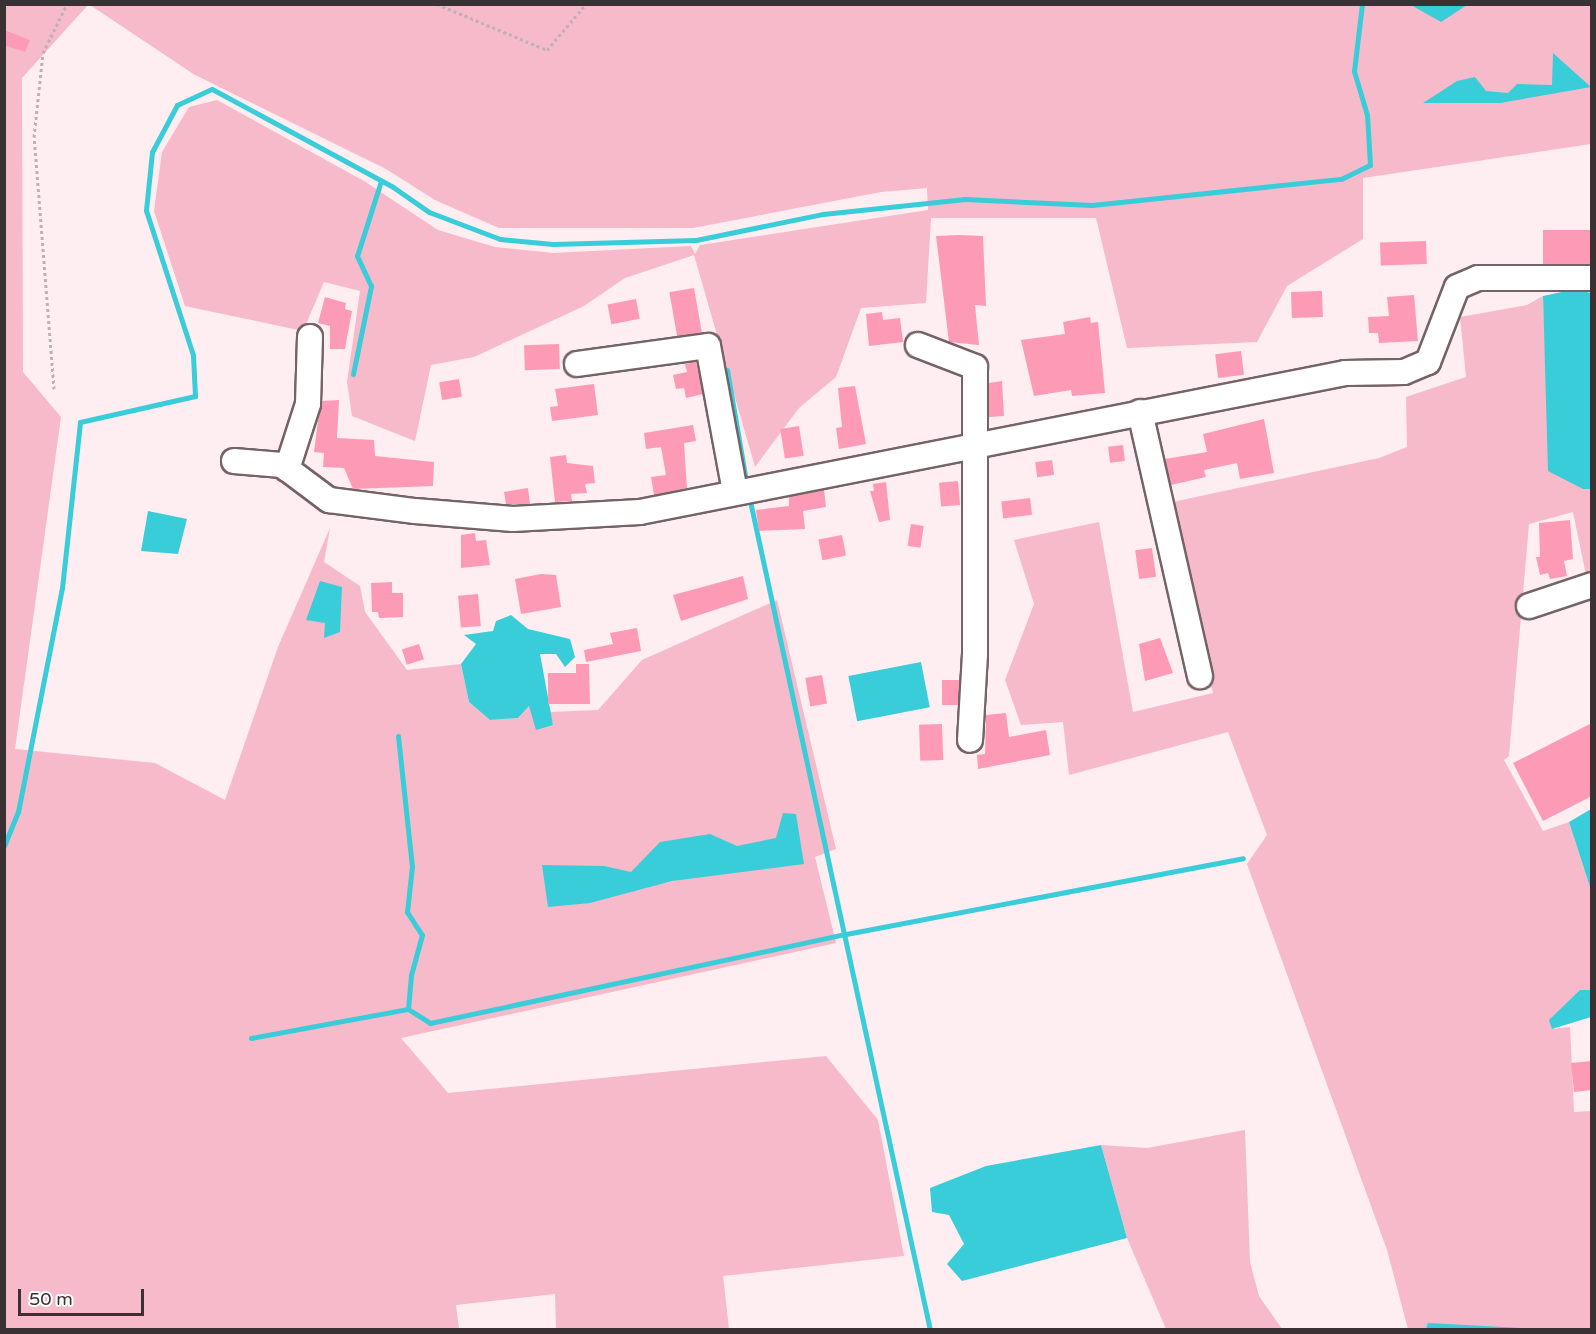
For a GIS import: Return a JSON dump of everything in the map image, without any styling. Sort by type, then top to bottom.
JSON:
[{"type":"street","points":[[234,461],[287,469],[329,500],[513,519],[640,512],[735,491],[1345,373],[1404,372],[1428,362],[1457,287],[1478,278],[1592,278]]},
{"type":"street","points":[[287,469],[308,404],[310,337]]},
{"type":"street","points":[[918,345],[975,367],[970,740]]},
{"type":"street","points":[[577,364],[708,346],[735,491]]},
{"type":"street","points":[[1140,412],[1200,676]]},
{"type":"street","points":[[1529,606],[1592,585]]},
{"type":"path","points":[[54,389],[34,137],[43,53],[67,4]]},
{"type":"path","points":[[437,4],[547,50],[586,4]]},
{"type":"shaded area","points":[[4,5],[88,5],[22,78],[23,372],[61,417],[15,749],[155,763],[225,800],[278,647],[330,528],[324,562],[360,586],[365,612],[407,670],[461,664],[469,702],[490,720],[518,718],[529,706],[553,725],[550,712],[598,710],[642,660],[777,600],[836,849],[815,857],[836,943],[401,1038],[448,1093],[826,1056],[878,1120],[904,1256],[723,1276],[729,1329],[556,1329],[555,1294],[456,1305],[459,1329],[5,1329]]},
{"type":"shaded area","points":[[90,5],[1591,5],[1591,144],[1363,178],[1363,239],[1287,286],[1257,342],[1127,348],[1096,218],[931,218],[926,303],[861,308],[836,377],[799,408],[755,467],[694,255],[625,278],[584,306],[474,357],[431,365],[415,441],[352,416],[347,382],[360,291],[324,282],[303,331],[185,306],[154,211],[162,152],[189,107],[217,100],[364,181],[438,230],[495,247],[553,253],[691,246],[695,254],[700,245],[928,210],[927,188],[881,192],[693,228],[499,228],[435,200],[386,169],[195,75]]},
{"type":"shaded area","points":[[1543,296],[1546,376],[1583,489],[1591,489],[1591,573],[1586,575],[1573,512],[1529,524],[1509,756],[1504,760],[1543,831],[1569,822],[1591,890],[1591,990],[1580,990],[1552,1029],[1570,1027],[1574,1112],[1591,1111],[1591,1329],[1408,1329],[1387,1250],[1247,864],[1267,835],[1228,732],[1069,775],[1063,722],[1021,725],[1005,680],[1034,604],[1014,540],[1099,522],[1133,712],[1213,693],[1168,503],[1379,458],[1407,447],[1406,397],[1466,377],[1460,317],[1527,305]]},
{"type":"shaded area","points":[[1245,1130],[1250,1262],[1259,1296],[1282,1329],[1166,1329],[1127,1238],[1101,1145],[1147,1148]]},
{"type":"water","points":[[1411,5],[1467,5],[1441,22]]},
{"type":"water","points":[[1553,53],[1591,87],[1500,103],[1423,103],[1457,81],[1475,77],[1486,91],[1508,93],[1517,84],[1552,85]]},
{"type":"water","points":[[1576,289],[1591,293],[1591,489],[1583,489],[1548,471],[1543,296]]},
{"type":"water","points":[[148,511],[187,519],[178,554],[141,551]]},
{"type":"water","points":[[320,581],[342,587],[340,632],[324,638],[325,623],[306,620]]},
{"type":"water","points":[[511,615],[528,629],[570,639],[575,657],[565,667],[556,654],[540,654],[553,725],[536,730],[529,706],[518,718],[490,720],[469,702],[461,664],[476,644],[464,635],[493,631],[496,621]]},
{"type":"water","points":[[921,662],[930,707],[857,721],[848,676]]},
{"type":"water","points":[[1591,809],[1591,890],[1569,822]]},
{"type":"water","points":[[783,813],[796,814],[804,864],[672,881],[590,903],[548,907],[542,865],[604,866],[631,872],[660,842],[710,834],[737,846],[776,838]]},
{"type":"water","points":[[1580,990],[1591,990],[1591,1017],[1552,1029],[1549,1020]]},
{"type":"water","points":[[1101,1145],[1127,1238],[962,1281],[947,1264],[964,1244],[949,1215],[932,1212],[930,1188],[986,1166]]},
{"type":"water","points":[[1428,1323],[1539,1329],[1426,1329]]},
{"type":"building","points":[[4,30],[30,40],[25,52],[4,45]]},
{"type":"building","points":[[1543,230],[1592,230],[1592,264],[1543,264]]},
{"type":"building","points":[[936,236],[983,236],[986,306],[975,305],[979,345],[949,342]]},
{"type":"building","points":[[1426,241],[1427,264],[1381,266],[1380,243]]},
{"type":"building","points":[[694,288],[702,332],[677,337],[669,292]]},
{"type":"building","points":[[1322,291],[1323,317],[1292,318],[1291,292]]},
{"type":"building","points":[[1414,295],[1418,341],[1379,343],[1378,333],[1369,333],[1368,317],[1389,316],[1387,297]]},
{"type":"building","points":[[325,297],[346,303],[345,309],[352,311],[345,349],[330,349],[330,326],[318,323]]},
{"type":"building","points":[[636,299],[640,319],[611,324],[608,305]]},
{"type":"building","points":[[882,312],[883,320],[900,318],[903,342],[869,346],[866,314]]},
{"type":"building","points":[[1090,317],[1091,323],[1098,322],[1105,393],[1072,396],[1071,390],[1034,396],[1021,340],[1065,334],[1063,322]]},
{"type":"building","points":[[559,344],[560,369],[525,370],[524,345]]},
{"type":"building","points":[[1241,351],[1244,375],[1218,378],[1215,354]]},
{"type":"building","points":[[696,362],[703,394],[686,398],[684,388],[676,389],[673,375],[687,372],[685,364]]},
{"type":"building","points":[[459,379],[462,397],[442,400],[439,382]]},
{"type":"building","points":[[1002,381],[1004,416],[989,417],[989,383]]},
{"type":"building","points":[[594,384],[598,415],[552,421],[550,407],[558,406],[555,389]]},
{"type":"building","points":[[855,386],[866,444],[839,449],[836,428],[842,427],[838,388]]},
{"type":"building","points":[[339,400],[337,438],[374,440],[375,456],[434,462],[433,486],[353,489],[344,468],[323,467],[324,453],[314,452],[322,401]]},
{"type":"building","points":[[1264,419],[1274,473],[1240,479],[1237,463],[1204,470],[1206,477],[1171,485],[1165,459],[1207,452],[1203,434]]},
{"type":"building","points":[[693,425],[696,441],[684,443],[687,488],[654,495],[651,477],[666,475],[661,447],[646,449],[644,433]]},
{"type":"building","points":[[799,426],[804,456],[785,459],[780,429]]},
{"type":"building","points":[[1123,445],[1125,461],[1110,463],[1108,447]]},
{"type":"building","points":[[566,455],[567,463],[593,466],[595,483],[585,484],[587,493],[571,494],[572,501],[555,502],[550,457]]},
{"type":"building","points":[[1052,460],[1054,475],[1037,477],[1035,462]]},
{"type":"building","points":[[958,481],[960,505],[941,507],[939,483]]},
{"type":"building","points":[[886,482],[890,520],[879,522],[870,491],[874,491],[873,484]]},
{"type":"building","points":[[528,488],[530,504],[506,504],[504,492]]},
{"type":"building","points":[[824,490],[826,507],[803,511],[805,529],[759,531],[756,510],[789,506],[789,497]]},
{"type":"building","points":[[1030,498],[1032,515],[1003,518],[1001,502]]},
{"type":"building","points":[[1570,520],[1573,559],[1564,561],[1567,576],[1550,579],[1548,573],[1540,575],[1536,557],[1540,557],[1539,523]]},
{"type":"building","points":[[911,524],[924,526],[920,548],[908,546]]},
{"type":"building","points":[[475,533],[476,541],[486,540],[490,565],[461,568],[461,535]]},
{"type":"building","points":[[842,535],[846,556],[822,560],[818,540]]},
{"type":"building","points":[[1152,548],[1156,577],[1139,579],[1135,550]]},
{"type":"building","points":[[541,574],[556,575],[561,607],[521,614],[515,579]]},
{"type":"building","points":[[743,576],[748,599],[681,621],[673,595]]},
{"type":"building","points":[[392,582],[392,593],[403,593],[403,617],[379,618],[378,612],[372,612],[371,583]]},
{"type":"building","points":[[478,594],[481,626],[461,628],[458,596]]},
{"type":"building","points":[[637,628],[641,651],[586,662],[584,650],[613,644],[610,633]]},
{"type":"building","points":[[1160,638],[1173,673],[1145,681],[1139,644]]},
{"type":"building","points":[[419,644],[424,659],[407,665],[402,650]]},
{"type":"building","points":[[576,664],[589,664],[590,704],[548,704],[548,673],[576,673]]},
{"type":"building","points":[[822,675],[827,704],[810,707],[805,678]]},
{"type":"building","points":[[942,680],[959,680],[959,705],[942,705]]},
{"type":"building","points":[[1006,713],[1009,737],[1046,730],[1050,755],[978,769],[977,755],[985,754],[986,715]]},
{"type":"building","points":[[1592,723],[1592,796],[1543,821],[1513,763]]},
{"type":"building","points":[[942,724],[943,760],[920,761],[919,725]]},
{"type":"building","points":[[1592,1061],[1592,1090],[1574,1092],[1571,1063]]},
{"type":"waterway","points":[[4,846],[18,812],[62,588],[80,422],[195,396],[193,355],[146,210],[152,152],[177,105],[212,89],[393,187],[429,212],[500,239],[553,244],[696,240],[823,214],[965,199],[1092,205],[1341,179],[1370,165],[1367,115],[1354,71],[1362,4]]},
{"type":"waterway","points":[[353,374],[371,286],[357,256],[381,181]]},
{"type":"waterway","points":[[727,370],[745,475]]},
{"type":"waterway","points":[[750,501],[930,1330]]},
{"type":"waterway","points":[[398,736],[412,866],[407,912],[422,935],[411,975],[408,1009]]},
{"type":"waterway","points":[[251,1038],[408,1009],[430,1023],[846,934],[1243,858]]}]
